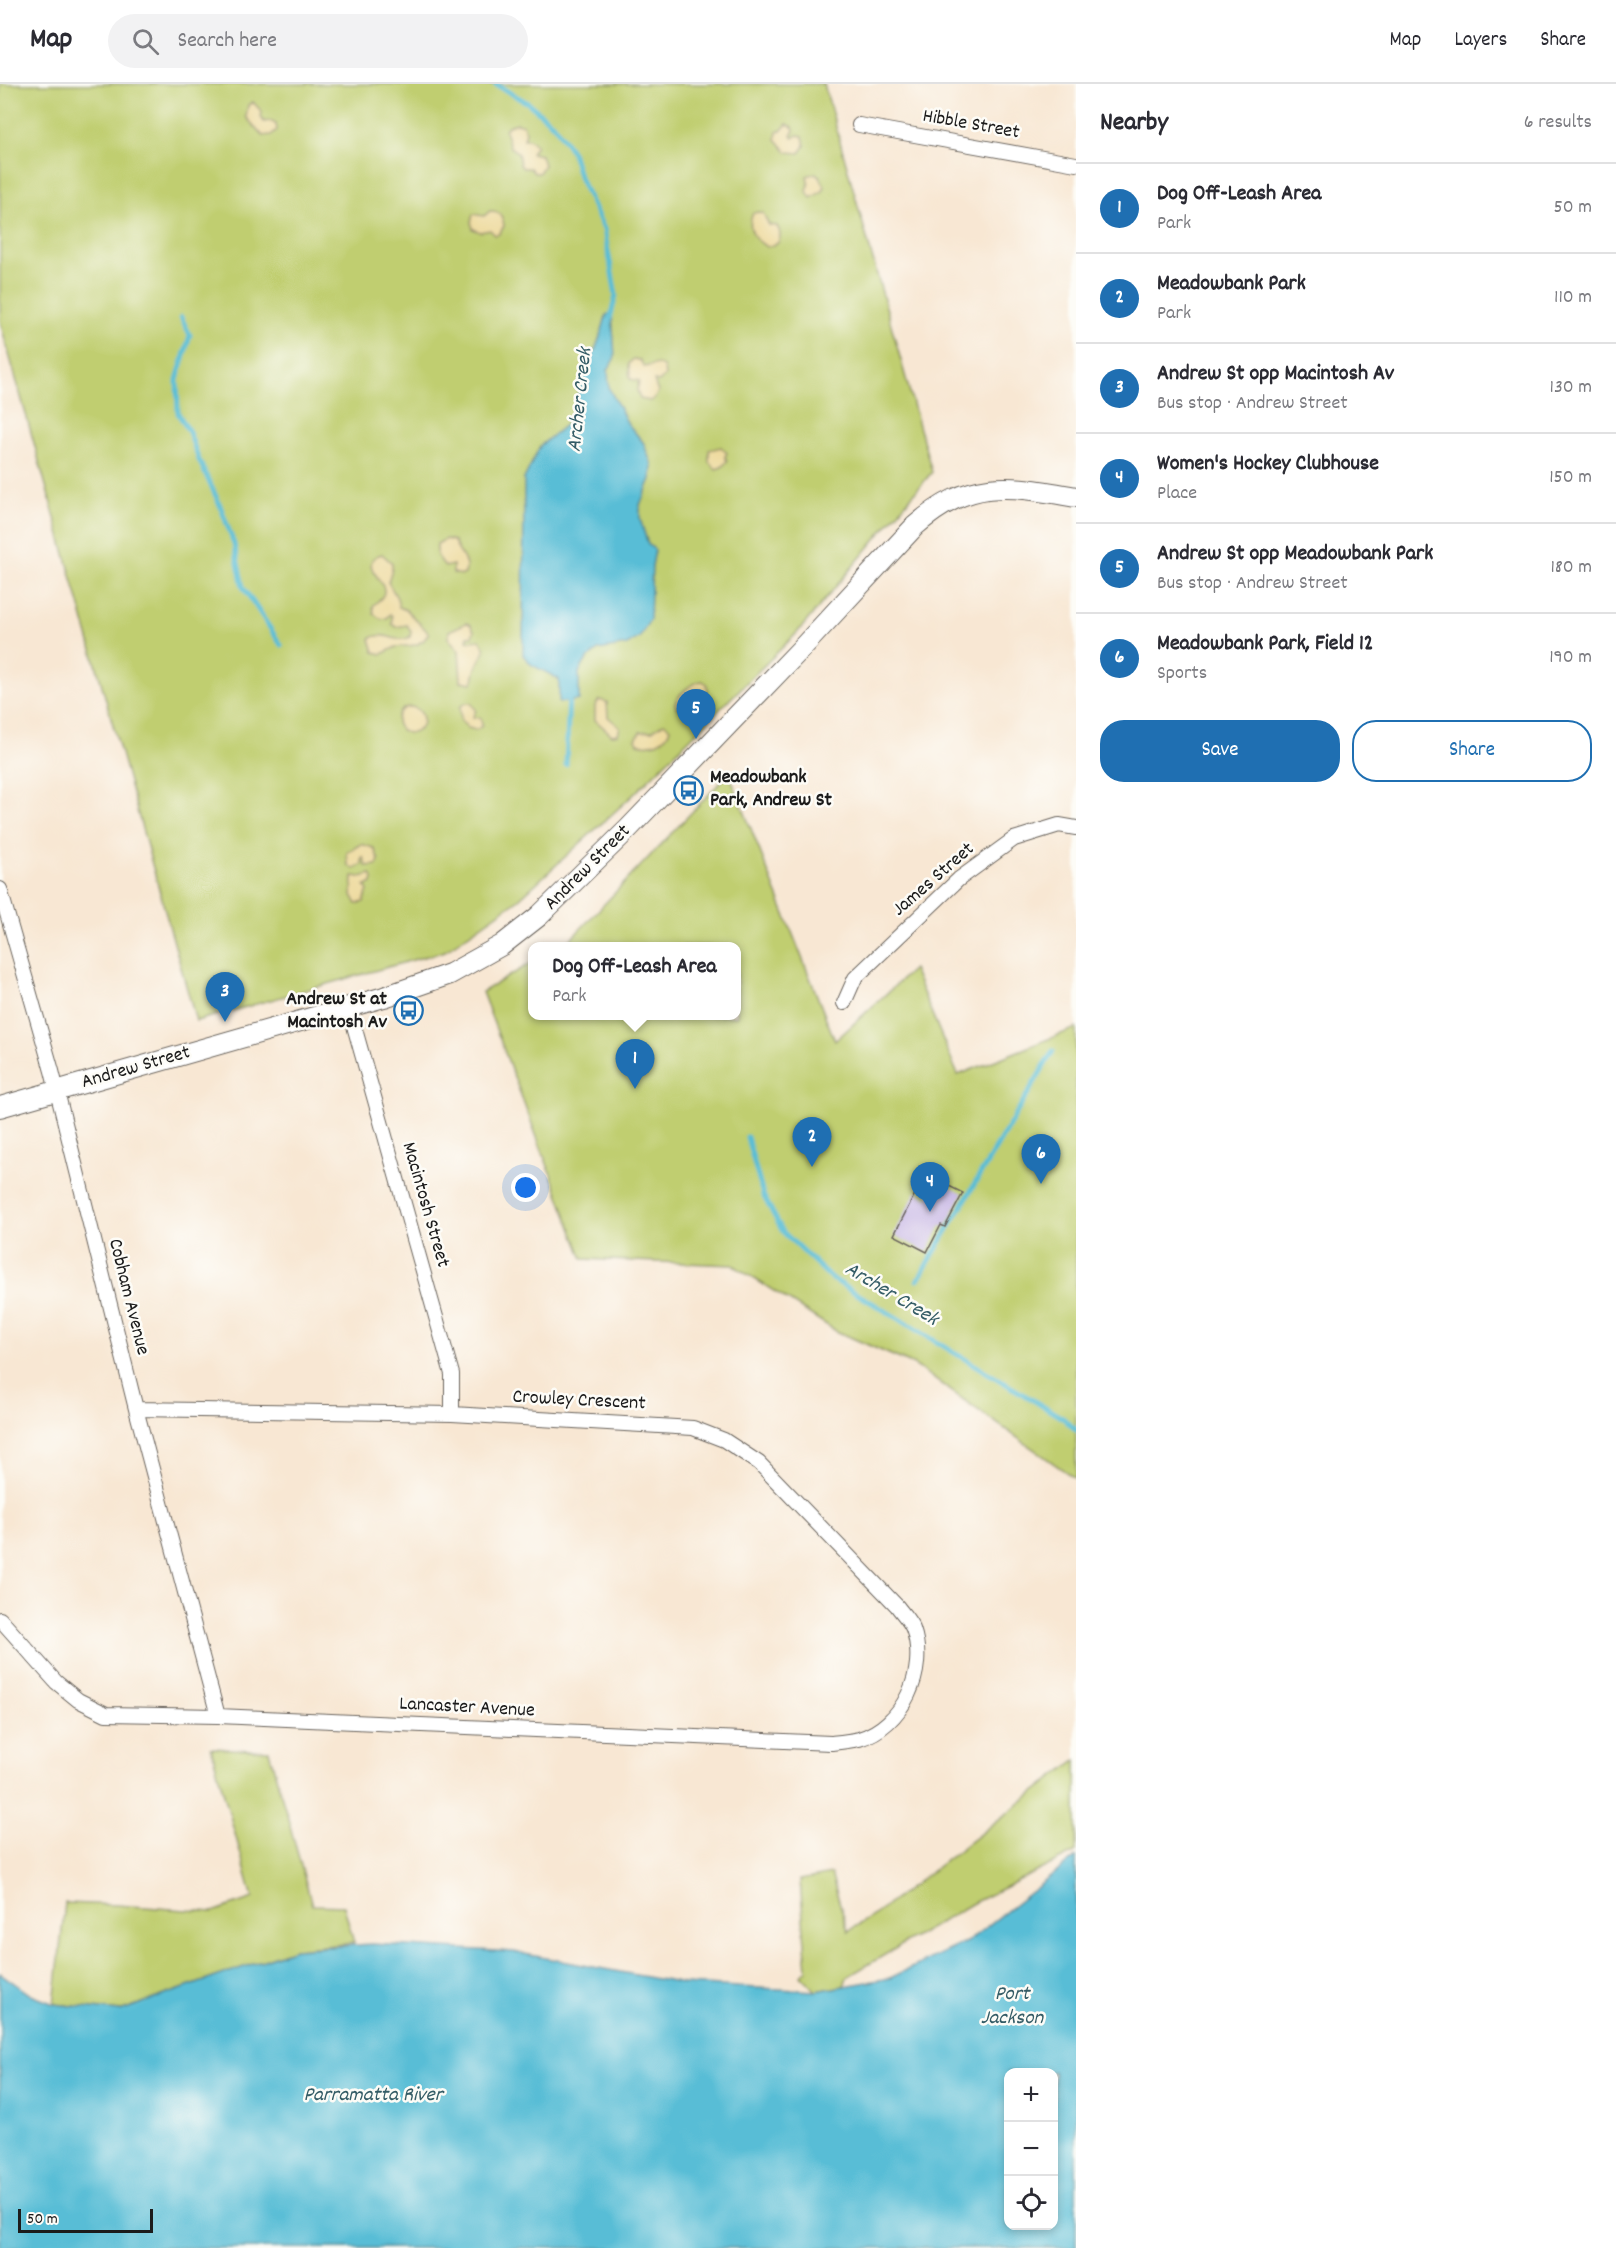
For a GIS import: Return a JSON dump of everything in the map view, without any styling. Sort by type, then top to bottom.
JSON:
[{"type":"main road","name":"Andrew Street","points":[[0,1107],[349,1008],[459,970],[502,945],[539,916],[628,829],[915,526],[932,511],[968,494],[991,487],[1015,488],[1076,497]]},
{"type":"street","name":"Hibble Street","points":[[859,125],[1076,164]]},
{"type":"street","name":"James Street","points":[[844,1003],[855,978],[960,879],[1014,839],[1059,825],[1076,828]]},
{"type":"street","name":"Cobham Avenue","points":[[0,888],[56,1090],[136,1409],[218,1716]]},
{"type":"street","name":"Macintosh Street","points":[[349,1008],[452,1374],[452,1414]]},
{"type":"street","name":"Crowley Crescent","points":[[136,1409],[452,1414],[693,1428],[724,1440],[759,1463],[897,1606],[912,1628],[918,1653]]},
{"type":"street","name":"Lancaster Avenue","points":[[0,1619],[56,1682],[78,1700],[106,1714],[218,1716],[831,1743],[860,1739],[885,1725],[904,1704],[916,1679],[918,1653]]},
{"type":"green space","points":[[0,84],[824,84],[932,472],[797,633],[632,796],[519,899],[445,951],[196,1021],[0,322]]},
{"type":"green space","points":[[729,773],[835,1041],[913,969],[958,1075],[1076,1028],[1076,1479],[914,1365],[836,1331],[733,1265],[583,1259],[482,992],[528,965],[528,1020],[741,1020],[741,942],[566,942]]},
{"type":"green space","points":[[211,1748],[269,1751],[312,1905],[344,1906],[354,1943],[295,1949],[120,2011],[54,2004],[65,1903],[213,1912],[253,1898]]},
{"type":"green space","points":[[1076,1760],[1076,1852],[973,1903],[847,1977],[844,1986],[816,1991],[801,1975],[807,1970],[800,1880],[831,1874],[848,1931],[876,1914]]},
{"type":"sand","points":[[253,102],[262,112],[261,117],[264,122],[270,121],[276,124],[277,130],[271,135],[263,136],[246,117],[248,105]]},
{"type":"sand","points":[[517,123],[523,125],[526,132],[524,139],[529,139],[536,145],[531,153],[541,155],[544,165],[539,173],[534,173],[530,168],[523,168],[520,165],[518,153],[510,147],[505,130],[508,126]]},
{"type":"sand","points":[[787,124],[793,127],[794,131],[791,135],[793,138],[797,135],[803,136],[805,146],[800,153],[787,152],[776,139],[777,131],[781,131]]},
{"type":"sand","points":[[815,173],[820,176],[824,185],[823,191],[811,198],[807,191],[809,185],[807,176]]},
{"type":"sand","points":[[490,211],[499,213],[502,217],[504,226],[499,234],[495,235],[490,230],[480,232],[473,229],[471,222],[473,214],[484,216]]},
{"type":"sand","points":[[753,213],[763,213],[769,225],[777,226],[780,234],[778,243],[767,247],[752,233],[751,218]]},
{"type":"sand","points":[[633,359],[640,360],[644,367],[658,364],[664,368],[665,376],[659,382],[654,381],[658,392],[650,401],[640,399],[637,390],[639,381],[630,379],[629,364]]},
{"type":"sand","points":[[721,447],[727,453],[725,456],[727,461],[722,467],[716,469],[709,462],[709,450]]},
{"type":"sand","points":[[446,539],[454,541],[465,561],[465,574],[453,573],[453,565],[445,567],[437,555],[437,544]]},
{"type":"sand","points":[[382,554],[392,563],[388,582],[399,607],[406,610],[429,633],[416,645],[396,647],[382,654],[374,652],[370,639],[380,636],[405,639],[410,637],[411,632],[407,625],[396,627],[392,624],[390,614],[387,618],[381,619],[374,614],[373,606],[382,597],[384,590],[373,571],[371,561]]},
{"type":"sand","points":[[466,623],[470,624],[474,631],[467,640],[480,640],[484,648],[472,683],[461,681],[459,650],[448,638],[449,631]]},
{"type":"sand","points":[[702,681],[706,683],[708,689],[706,693],[683,710],[677,708],[675,704],[682,692]]},
{"type":"sand","points":[[599,700],[607,702],[608,717],[620,727],[618,734],[612,735],[595,720],[595,706]]},
{"type":"sand","points":[[465,703],[471,703],[476,710],[473,717],[481,718],[482,726],[476,730],[468,728],[461,721],[460,707]]},
{"type":"sand","points":[[410,707],[419,711],[423,720],[419,729],[410,733],[401,729],[397,720],[401,711]]},
{"type":"sand","points":[[664,723],[670,728],[662,740],[653,744],[638,743],[636,739],[640,732],[652,731]]},
{"type":"sand","points":[[361,844],[374,848],[379,860],[377,865],[366,866],[362,858],[362,865],[354,869],[348,865],[347,852]]},
{"type":"sand","points":[[371,874],[372,883],[365,887],[368,890],[364,902],[357,904],[352,895],[353,876],[361,877]]},
{"type":"water","points":[[612,313],[615,357],[608,370],[609,388],[628,424],[643,442],[652,465],[651,479],[640,505],[640,519],[648,544],[655,550],[652,566],[650,619],[640,637],[627,645],[598,650],[587,659],[579,672],[579,700],[559,703],[559,679],[532,665],[523,655],[524,479],[540,446],[571,420],[578,393],[606,315]]},
{"type":"water","name":"Parramatta River","points":[[1076,1857],[1076,2248],[0,2248],[0,1973],[31,1995],[54,2004],[120,2011],[295,1949],[372,1944],[514,1952],[684,1984],[816,1991],[890,1978],[968,1941]]},
{"type":"building","points":[[937,1180],[963,1193],[945,1227],[941,1225],[927,1252],[894,1235],[916,1192],[927,1198]]},
{"type":"waterway","name":"Archer Creek","points":[[495,84],[528,103],[555,126],[572,152],[580,179],[604,229],[616,295],[610,319]]},
{"type":"waterway","points":[[181,317],[190,335],[177,380],[178,413],[189,432],[220,505],[234,544],[243,587],[281,645]]},
{"type":"waterway","name":"Archer Creek","points":[[566,765],[569,695]]},
{"type":"waterway","points":[[918,1280],[1053,1051]]},
{"type":"waterway","name":"Archer Creek","points":[[747,1137],[763,1195],[783,1232],[831,1278],[1064,1419],[1076,1430]]},
{"type":"place","name":"Andrew St opp Meadowbank Park","points":[[696,739]]},
{"type":"place","name":"Meadowbank Park, Andrew St","points":[[689,790]]},
{"type":"place","name":"Andrew St at Macintosh Av","points":[[408,1011]]},
{"type":"place","name":"Andrew St opp Macintosh Av","points":[[225,1022]]},
{"type":"place","name":"Dog Off-Leash Area","points":[[635,1089]]},
{"type":"place","name":"Meadowbank Park","points":[[812,1167]]},
{"type":"place","name":"Meadowbank Park, Field 12","points":[[1041,1184]]},
{"type":"place","name":"Women's Hockey Clubhouse","points":[[930,1212]]},
{"type":"water label","name":"Port Jackson","points":[[1012,2007]]}]
